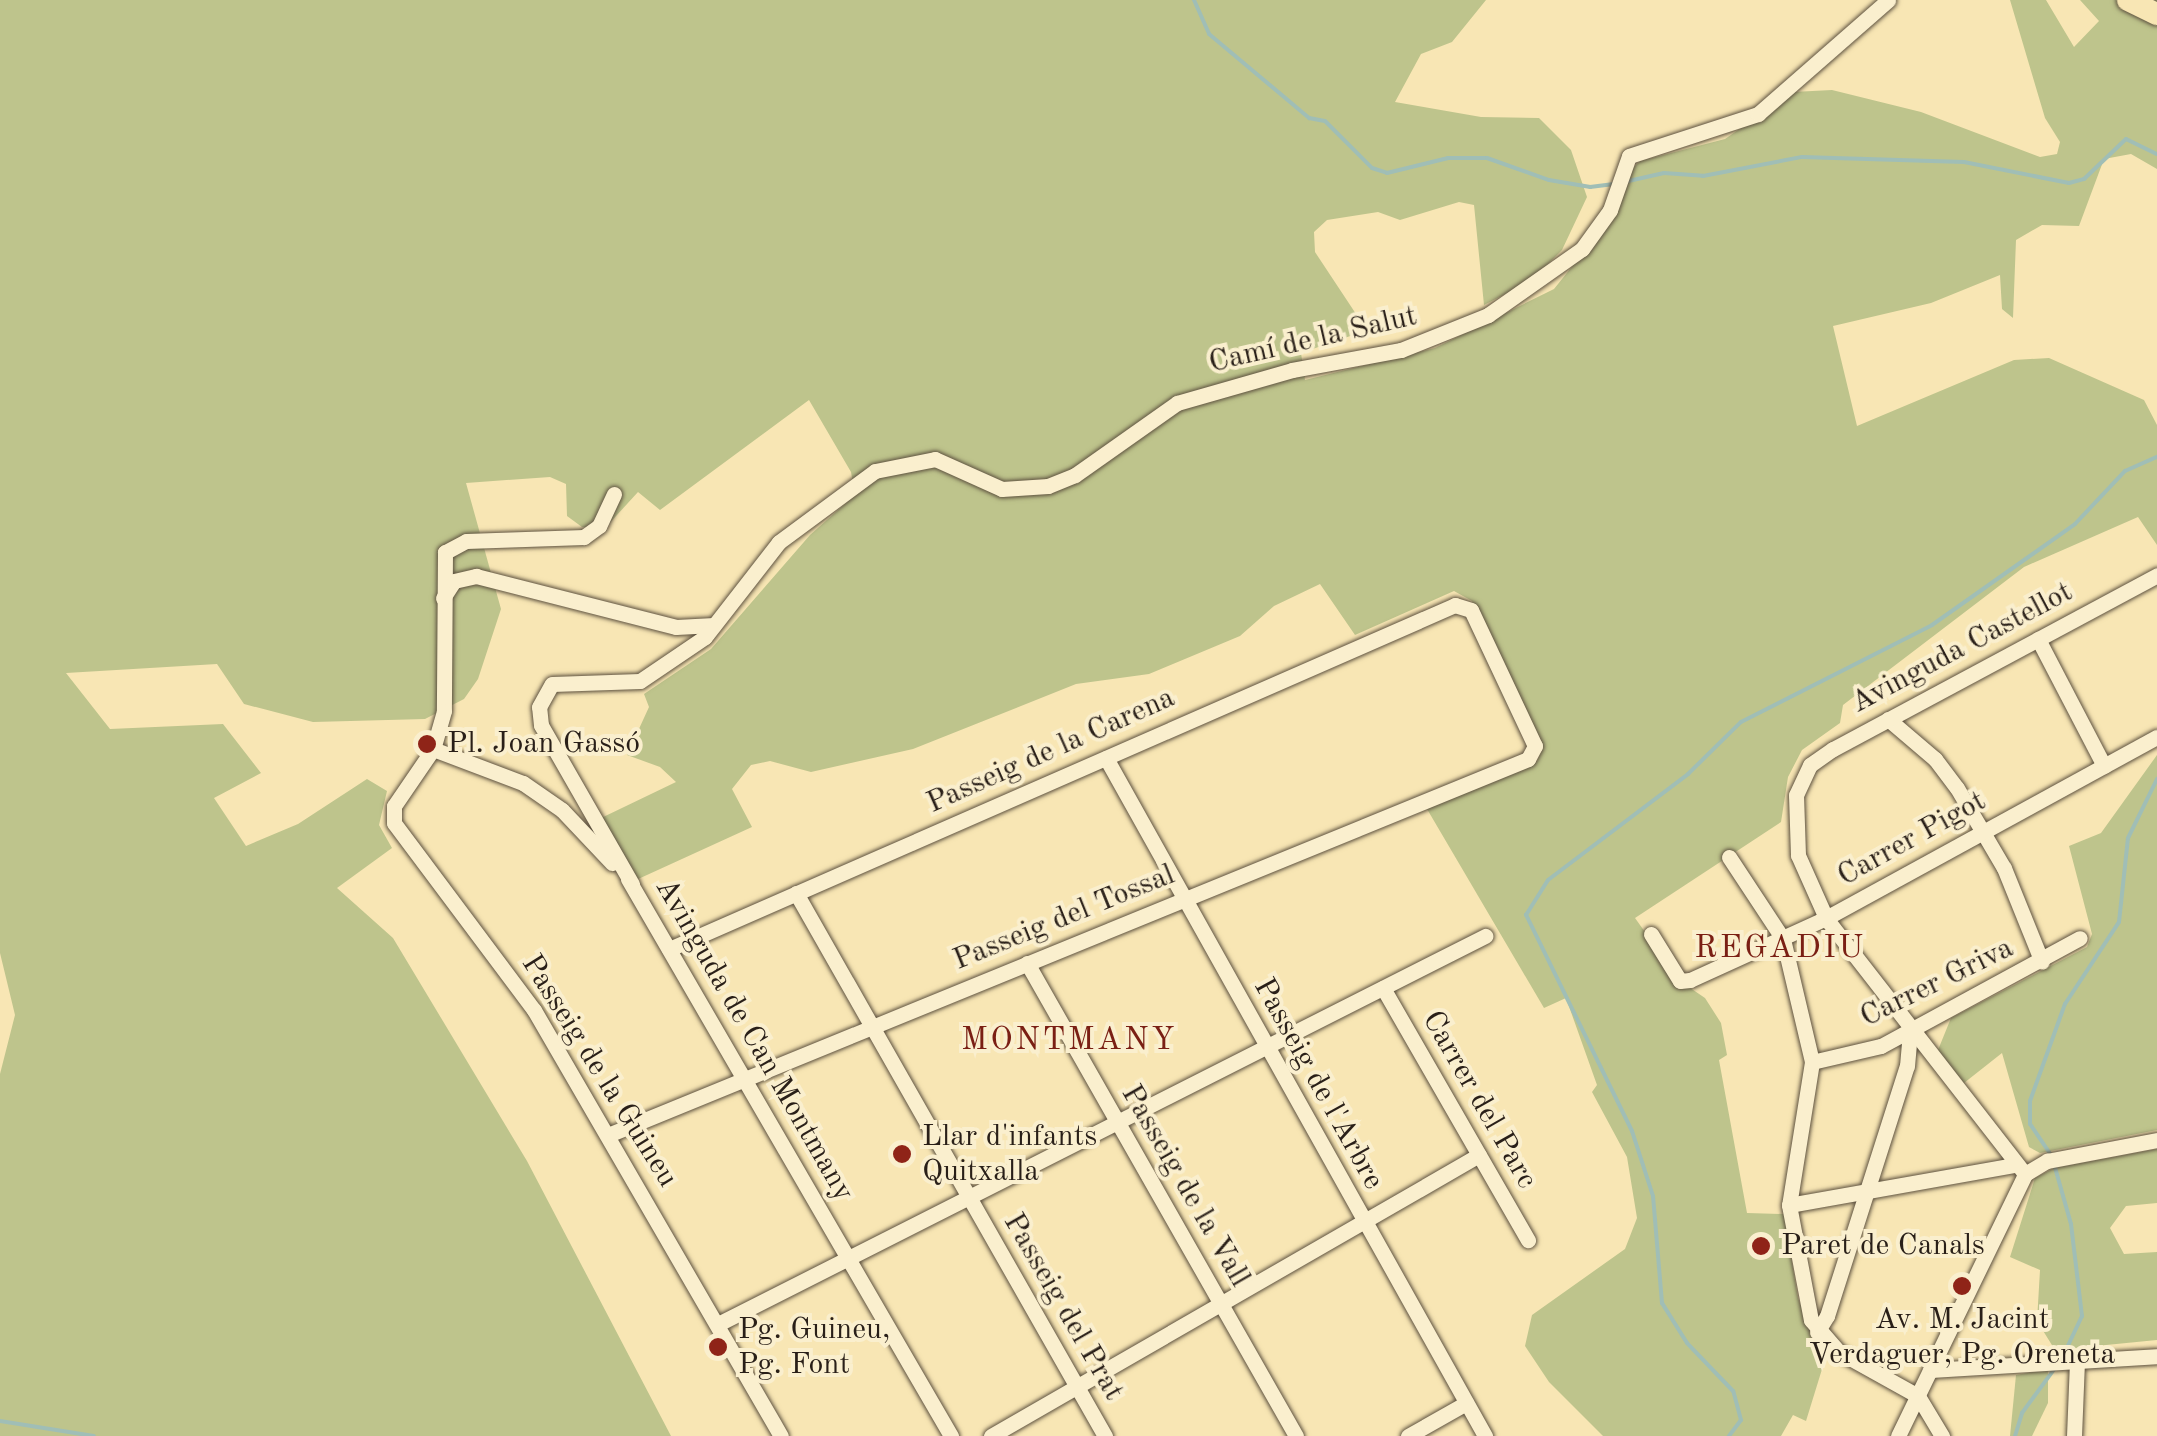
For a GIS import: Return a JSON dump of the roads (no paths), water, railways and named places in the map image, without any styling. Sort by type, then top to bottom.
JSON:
[{"type":"highway","points":[[2128,0],[2157,10]]},
{"type":"highway","points":[[2142,0],[2157,10]]},
{"type":"street","name":"Camí de la Salut","points":[[632,884],[541,725],[539,707],[552,684],[566,680],[640,682],[714,625],[765,554],[875,472],[935,459],[1002,489],[1048,486],[1076,475],[1177,402],[1401,350],[1488,315],[1582,250],[1610,210],[1629,156],[1746,121],[1888,0]]},
{"type":"street","points":[[433,749],[444,712],[442,560],[450,546],[584,537],[599,526],[614,494]]},
{"type":"street","name":"Avinguda Castellot","points":[[1826,918],[1798,856],[1800,779],[1833,748],[2157,575]]},
{"type":"street","points":[[443,598],[454,581],[476,576],[676,627],[714,625]]},
{"type":"street","name":"Passeig de la Carena","points":[[670,949],[1455,605],[1472,610],[1535,746]]},
{"type":"street","points":[[2038,639],[2104,766]]},
{"type":"street","points":[[1888,720],[1935,759],[1983,830],[2042,962]]},
{"type":"street","name":"Carrer Pigot","points":[[1650,934],[1680,981],[1690,980],[1826,918],[2157,738]]},
{"type":"street","name":"Passeig del Tossal","points":[[608,1135],[1528,760],[1535,746]]},
{"type":"street","name":"Avinguda de Can Montmany","points":[[433,749],[523,783],[562,810],[632,884],[951,1436]]},
{"type":"street","name":"Passeig de la Guineu","points":[[433,749],[394,806],[394,823],[534,1010],[781,1436]]},
{"type":"street","name":"Passeig de l'Arbre","points":[[1106,758],[1485,1436]]},
{"type":"street","points":[[1729,857],[1782,938],[1812,1062],[1789,1206],[1816,1332],[1839,1352],[1918,1396],[1942,1436]]},
{"type":"street","name":"Passeig del Prat","points":[[796,893],[1105,1436]]},
{"type":"street","points":[[1826,918],[2019,1169]]},
{"type":"street","points":[[718,1324],[1485,936]]},
{"type":"street","name":"Carrer Griva","points":[[1812,1062],[1880,1046],[2042,962],[2080,938]]},
{"type":"street","name":"Passeig de la Vall","points":[[1026,963],[1296,1436]]},
{"type":"street","name":"Carrer del Parc","points":[[1383,988],[1528,1240]]},
{"type":"street","points":[[1816,1332],[1907,1066],[1910,1029]]},
{"type":"street","points":[[1789,1206],[2019,1169],[2157,1140]]},
{"type":"street","points":[[990,1436],[1479,1155]]},
{"type":"street","points":[[1898,1436],[2019,1169]]},
{"type":"street","points":[[1930,1370],[2157,1356]]},
{"type":"street","points":[[2074,1436],[2077,1362]]},
{"type":"street","points":[[1408,1436],[1466,1403]]},
{"type":"waterway","points":[[1194,0],[1209,34],[1309,118],[1325,121],[1372,168],[1387,173],[1448,158],[1487,158],[1549,180],[1590,187],[1614,184]]},
{"type":"waterway","points":[[1624,182],[1664,173],[1703,176],[1802,157],[1964,162],[2069,183],[2084,179],[2126,139],[2157,154]]},
{"type":"waterway","points":[[1729,1436],[1741,1420],[1733,1391],[1687,1343],[1662,1303],[1653,1196],[1632,1131],[1526,915],[1548,880],[1688,774],[1741,722],[1932,625],[2075,524],[2125,471],[2157,457]]},
{"type":"waterway","points":[[2051,1155],[2030,1124],[2030,1101],[2065,1004],[2119,922],[2128,838],[2157,779]]},
{"type":"waterway","points":[[2054,1164],[2071,1224],[2082,1316],[2063,1356]]},
{"type":"waterway","points":[[2015,1436],[2022,1413],[2055,1368]]},
{"type":"waterway","points":[[0,1421],[94,1436]]},
{"type":"place","name":"Pl. Joan Gassó","points":[[427,744]]},
{"type":"place","name":"Llar d'infants Quitxalla","points":[[902,1154]]},
{"type":"place","name":"Paret de Canals","points":[[1761,1246]]},
{"type":"place","name":"Av. M. Jacint Verdaguer, Pg. Oreneta","points":[[1962,1286]]},
{"type":"place","name":"Pg. Guineu, Pg. Font","points":[[718,1347]]},
{"type":"district","name":"REGADIU","points":[[1780,949]]},
{"type":"district","name":"MONTMANY","points":[[1069,1041]]}]
